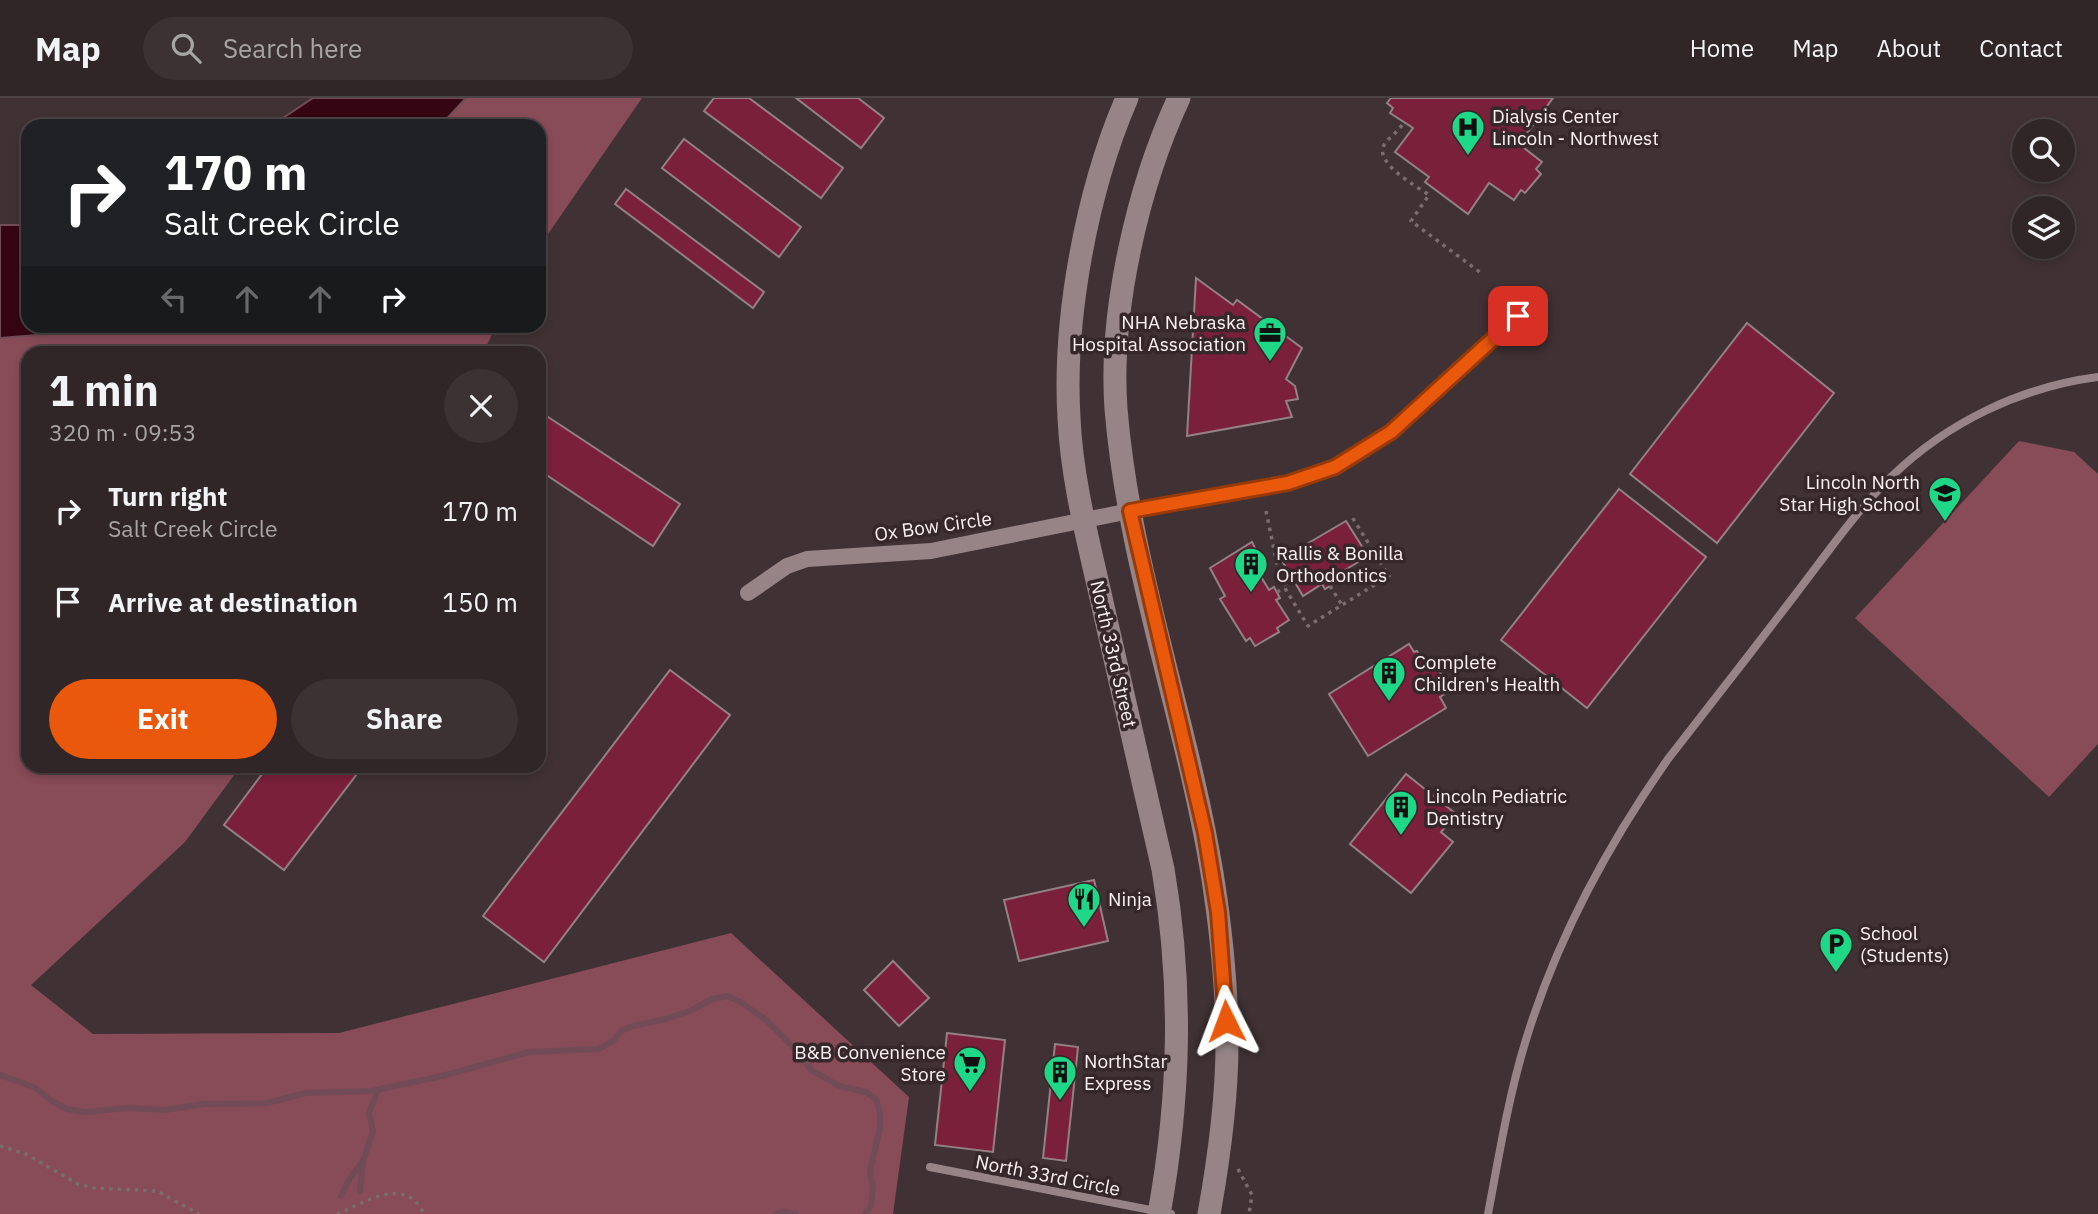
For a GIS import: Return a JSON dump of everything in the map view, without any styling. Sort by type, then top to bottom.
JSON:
[{"type":"main road","name":"North 33rd Street","points":[[1127,98],[1101,165],[1088,219],[1068,370],[1069,419],[1084,520],[1158,846],[1171,917],[1178,1026],[1171,1134],[1159,1214]]},
{"type":"main road","points":[[1179,98],[1152,163],[1127,267],[1120,316],[1116,406],[1130,511],[1205,833],[1218,912],[1227,1044],[1220,1143],[1209,1214]]},
{"type":"street","name":"Ox Bow Circle","points":[[748,593],[787,566],[807,559],[931,551],[1130,511]]},
{"type":"lane","points":[[1130,511],[1288,483],[1335,467],[1391,432],[1518,316]]},
{"type":"lane","points":[[1488,1214],[1511,1094],[1543,989],[1593,878],[1668,759],[1853,520],[1892,476],[1936,440],[1987,409],[2039,389],[2098,377]]},
{"type":"lane","name":"North 33rd Circle","points":[[930,1167],[1159,1214],[1171,1214]]},
{"type":"path","points":[[1402,125],[1381,151],[1388,165],[1429,195],[1411,221],[1481,273]]},
{"type":"path","points":[[1420,188],[1424,183]]},
{"type":"path","points":[[1266,511],[1277,564],[1288,582],[1277,592]]},
{"type":"path","points":[[1284,588],[1308,626],[1389,576],[1352,517]]},
{"type":"path","points":[[1330,586],[1342,605]]},
{"type":"path","points":[[0,1146],[26,1154],[78,1184],[94,1188],[157,1191],[199,1214]]},
{"type":"path","points":[[337,1214],[378,1197],[400,1193],[415,1200],[424,1214]]},
{"type":"shaded area","points":[[313,98],[466,98],[446,119],[282,119]]},
{"type":"shaded area","points":[[373,98],[642,98],[546,237],[546,119],[354,119]]},
{"type":"shaded area","points":[[0,225],[21,225],[21,333],[62,333],[0,338]]},
{"type":"shaded area","points":[[0,267],[21,311],[21,333],[493,333],[486,346],[21,346],[21,773],[236,773],[185,842],[31,985],[93,1034],[339,1033],[731,933],[909,1097],[893,1214],[0,1214]]},
{"type":"shaded area","points":[[2019,441],[2074,452],[2098,474],[2098,744],[2049,797],[1855,618]]},
{"type":"building","points":[[714,98],[749,98],[843,168],[821,198],[704,111]]},
{"type":"building","points":[[796,98],[858,98],[884,118],[861,148]]},
{"type":"building","name":"Dialysis Center Lincoln - Northwest","points":[[1391,98],[1553,98],[1519,144],[1542,162],[1536,169],[1541,174],[1525,193],[1521,190],[1514,200],[1489,183],[1468,214],[1425,182],[1429,177],[1395,152],[1413,128],[1390,113],[1393,108],[1387,103]]},
{"type":"building","points":[[684,139],[801,227],[779,257],[662,168]]},
{"type":"building","points":[[626,189],[764,292],[753,308],[615,204]]},
{"type":"building","points":[[1196,278],[1233,305],[1237,300],[1302,348],[1286,379],[1295,386],[1298,399],[1286,401],[1292,417],[1187,436]]},
{"type":"building","points":[[1747,323],[1834,393],[1717,543],[1630,474]]},
{"type":"building","points":[[546,416],[680,504],[653,546],[546,475]]},
{"type":"building","points":[[1619,489],[1706,557],[1587,708],[1501,640]]},
{"type":"building","points":[[1346,521],[1368,556],[1345,570],[1348,575],[1325,589],[1322,584],[1303,596],[1281,559]]},
{"type":"building","name":"Rallis & Bonilla Orthodontics","points":[[1252,542],[1264,566],[1257,570],[1269,590],[1274,587],[1280,598],[1276,600],[1289,620],[1277,628],[1279,632],[1255,646],[1250,638],[1246,641],[1220,599],[1225,596],[1210,568]]},
{"type":"building","name":"Complete Children's Health","points":[[1409,644],[1425,664],[1432,660],[1451,690],[1440,697],[1446,708],[1368,756],[1329,694]]},
{"type":"building","points":[[670,670],[730,715],[544,962],[483,916]]},
{"type":"building","points":[[263,773],[358,773],[284,870],[224,825]]},
{"type":"building","name":"Lincoln Pediatric Dentistry","points":[[1406,774],[1456,814],[1441,832],[1453,842],[1411,893],[1350,844]]},
{"type":"building","points":[[1094,880],[1108,941],[1019,961],[1004,900]]},
{"type":"building","points":[[893,961],[929,998],[899,1026],[864,990]]},
{"type":"building","name":"B&B Convenience Store","points":[[947,1033],[1005,1040],[993,1152],[935,1145]]},
{"type":"building","name":"NorthStar Express","points":[[1055,1044],[1078,1047],[1066,1161],[1043,1158]]},
{"type":"waterway","points":[[0,1075],[34,1087],[67,1109],[86,1112],[128,1108],[165,1110],[204,1104],[267,1103],[306,1093],[371,1091],[442,1076],[529,1052],[598,1049],[613,1041],[621,1031],[633,1026],[666,1019],[692,1010],[712,999],[728,996],[766,1020],[799,1053],[811,1070],[839,1086],[866,1092],[876,1099],[880,1128],[870,1171],[873,1189],[871,1206],[865,1214]]},
{"type":"waterway","points":[[360,1191],[363,1161],[373,1131],[369,1113],[378,1090]]},
{"type":"waterway","points":[[341,1196],[361,1163]]},
{"type":"waterway","points":[[776,1214],[796,1214]]},
{"type":"place","name":"Dialysis Center Lincoln - Northwest","points":[[1468,157]]},
{"type":"place","name":"NHA Nebraska Hospital Association","points":[[1270,363]]},
{"type":"place","name":"Lincoln North Star High School","points":[[1945,523]]},
{"type":"place","name":"Rallis & Bonilla Orthodontics","points":[[1251,594]]},
{"type":"place","name":"Complete Children's Health","points":[[1389,703]]},
{"type":"place","name":"Lincoln Pediatric Dentistry","points":[[1401,837]]},
{"type":"place","name":"Ninja","points":[[1084,929]]},
{"type":"place","name":"School (Students)","points":[[1836,974]]},
{"type":"place","name":"B&B Convenience Store","points":[[970,1093]]},
{"type":"place","name":"NorthStar Express","points":[[1060,1102]]},
{"type":"route","points":[[1226,1021],[1218,912],[1205,833],[1130,511],[1288,483],[1335,467],[1391,432],[1518,316]]}]
